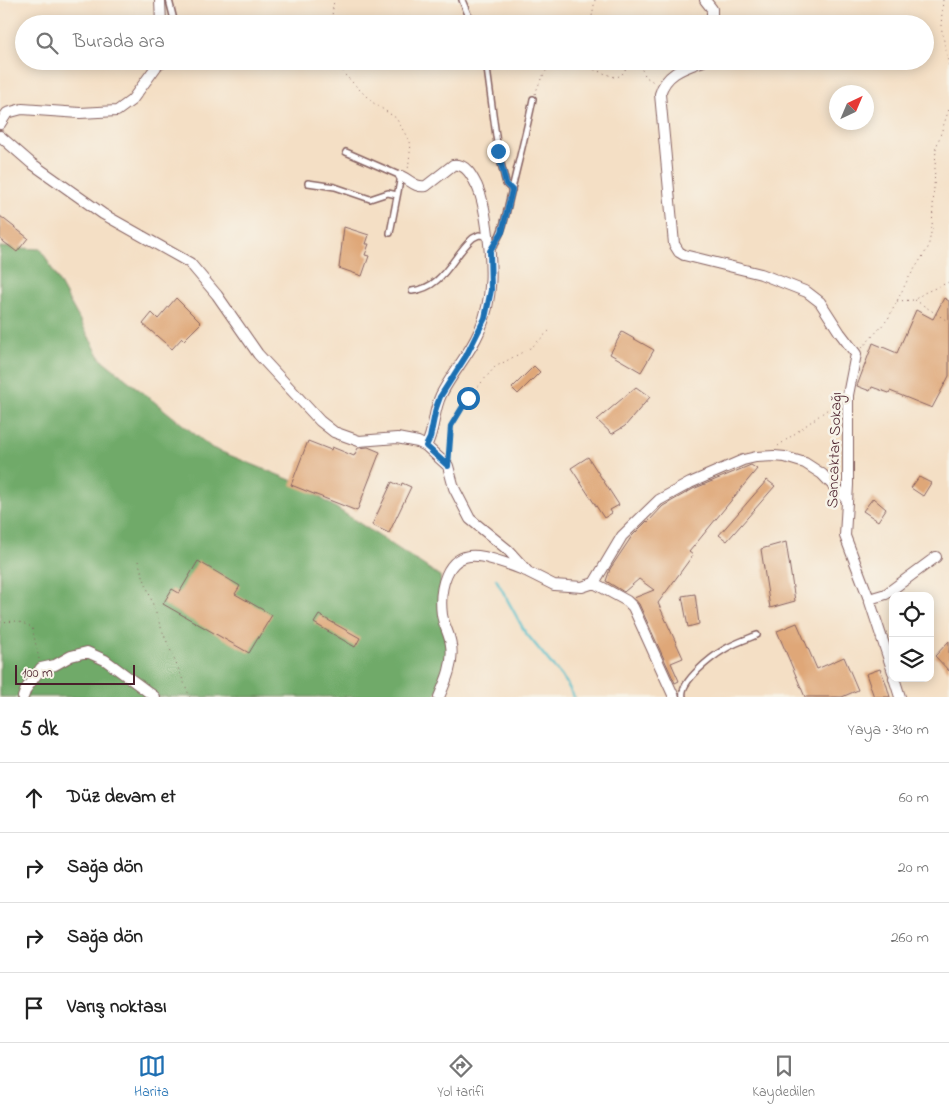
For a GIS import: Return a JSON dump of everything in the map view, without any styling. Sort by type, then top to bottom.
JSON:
[{"type":"street","points":[[160,0],[161,15]]},
{"type":"street","points":[[705,0],[712,9],[712,15]]},
{"type":"street","points":[[0,124],[7,113],[22,110],[80,113],[117,112],[132,100],[153,70]]},
{"type":"street","points":[[678,70],[663,85],[660,94],[672,212],[672,236],[677,250],[684,256],[761,274],[807,292],[820,302],[856,354]]},
{"type":"street","points":[[0,136],[32,163],[103,214],[190,263],[217,295],[258,354],[300,401],[334,432],[359,441],[397,438],[418,442],[426,446],[448,466],[454,488],[470,519],[508,550],[528,572]]},
{"type":"street","points":[[404,177],[422,187],[453,165],[465,168],[472,176],[482,202],[490,251],[491,290],[485,318],[466,356],[440,397],[430,438],[426,446]]},
{"type":"street","name":"Sancaktar Sokağı","points":[[856,354],[848,395],[848,485],[845,536],[869,599],[889,660]]},
{"type":"street","points":[[439,697],[449,672],[451,645],[442,616],[443,592],[446,573],[460,558],[477,556],[506,563],[554,584],[582,587],[594,583],[622,536],[659,500],[690,483],[756,456],[785,457],[805,463],[822,474],[846,499]]},
{"type":"street","points":[[869,599],[886,594],[936,557]]},
{"type":"street","points":[[594,583],[627,601],[634,608],[674,697]]},
{"type":"street","points":[[23,697],[26,689],[41,668],[55,665],[71,656],[87,652],[106,660],[155,697]]},
{"type":"street","points":[[895,682],[900,697]]},
{"type":"lane","points":[[169,0],[173,15]]},
{"type":"lane","points":[[462,0],[468,15]]},
{"type":"lane","points":[[487,70],[498,151],[506,184],[512,190]]},
{"type":"lane","points":[[490,251],[502,232],[525,143],[534,99]]},
{"type":"lane","points":[[346,152],[404,177],[397,195],[390,233]]},
{"type":"lane","points":[[308,183],[335,187],[370,199],[388,193],[397,195]]},
{"type":"lane","points":[[412,291],[424,289],[438,280],[473,238],[479,235],[488,236]]},
{"type":"lane","points":[[683,697],[682,690],[686,684],[714,656],[729,647],[757,635]]},
{"type":"path","points":[[332,15],[334,0]]},
{"type":"path","points":[[592,15],[595,0]]},
{"type":"path","points":[[943,0],[941,26],[949,66]]},
{"type":"path","points":[[343,70],[344,74],[372,102],[396,118],[411,144],[404,177]]},
{"type":"path","points":[[534,99],[546,70]]},
{"type":"path","points":[[595,70],[618,77],[624,70]]},
{"type":"path","points":[[642,70],[653,83],[663,85]]},
{"type":"path","points":[[856,354],[888,320],[908,279],[928,248],[932,228],[936,148],[949,109]]},
{"type":"path","points":[[897,301],[914,300],[924,293],[949,282]]},
{"type":"path","points":[[914,300],[949,322]]},
{"type":"path","points":[[448,466],[451,426],[468,398],[494,367],[532,347],[550,330]]},
{"type":"path","points":[[777,447],[848,395]]},
{"type":"path","points":[[138,561],[160,625],[190,697]]},
{"type":"path","points":[[0,622],[17,620],[32,627],[41,668]]},
{"type":"green space","points":[[0,247],[41,249],[101,359],[212,448],[298,483],[440,576],[451,671],[434,697],[0,697]]},
{"type":"building","points":[[0,216],[28,238],[17,252],[0,239]]},
{"type":"building","points":[[344,227],[369,235],[366,244],[369,244],[365,255],[369,256],[362,276],[339,268]]},
{"type":"building","points":[[176,298],[201,323],[184,340],[182,338],[172,349],[143,324],[152,313],[158,319]]},
{"type":"building","points":[[944,298],[949,301],[949,376],[932,408],[890,391],[889,393],[872,387],[870,391],[857,386],[873,343],[897,353],[916,310],[933,319]]},
{"type":"building","points":[[622,332],[654,350],[641,372],[610,354]]},
{"type":"building","points":[[534,366],[540,372],[518,394],[512,388]]},
{"type":"building","points":[[636,387],[650,397],[625,426],[612,434],[597,420]]},
{"type":"building","points":[[308,441],[331,450],[332,447],[354,456],[358,448],[368,447],[380,452],[357,511],[291,485]]},
{"type":"building","points":[[588,457],[619,505],[610,510],[612,513],[604,518],[571,468]]},
{"type":"building","points":[[751,465],[757,469],[689,552],[693,555],[658,603],[683,658],[671,663],[679,681],[675,683],[639,604],[634,598],[654,590],[639,579],[624,592],[606,581],[610,569],[632,536],[663,506],[693,489]]},
{"type":"building","points":[[919,477],[931,483],[923,496],[911,488]]},
{"type":"building","points":[[767,480],[775,486],[727,541],[719,535]]},
{"type":"building","points":[[392,482],[401,486],[402,483],[411,487],[389,533],[372,525]]},
{"type":"building","points":[[873,498],[886,509],[878,521],[863,511]]},
{"type":"building","points":[[786,542],[795,601],[770,608],[761,549]]},
{"type":"building","points":[[198,561],[240,586],[235,594],[272,615],[249,653],[163,604],[172,589],[179,593]]},
{"type":"building","points":[[695,594],[699,624],[688,627],[682,596]]},
{"type":"building","points":[[319,615],[360,638],[355,647],[314,623]]},
{"type":"building","points":[[797,623],[817,669],[844,657],[858,690],[842,697],[805,697],[777,631]]},
{"type":"building","points":[[949,641],[949,671],[935,656]]},
{"type":"building","points":[[880,669],[890,697],[874,697],[866,674]]},
{"type":"waterway","points":[[496,579],[525,632],[566,682],[574,697]]},
{"type":"route","points":[[468,398],[451,426],[448,466],[426,446],[430,438],[440,397],[466,356],[485,318],[491,290],[490,251],[502,232],[512,190],[506,184],[498,151]]}]
